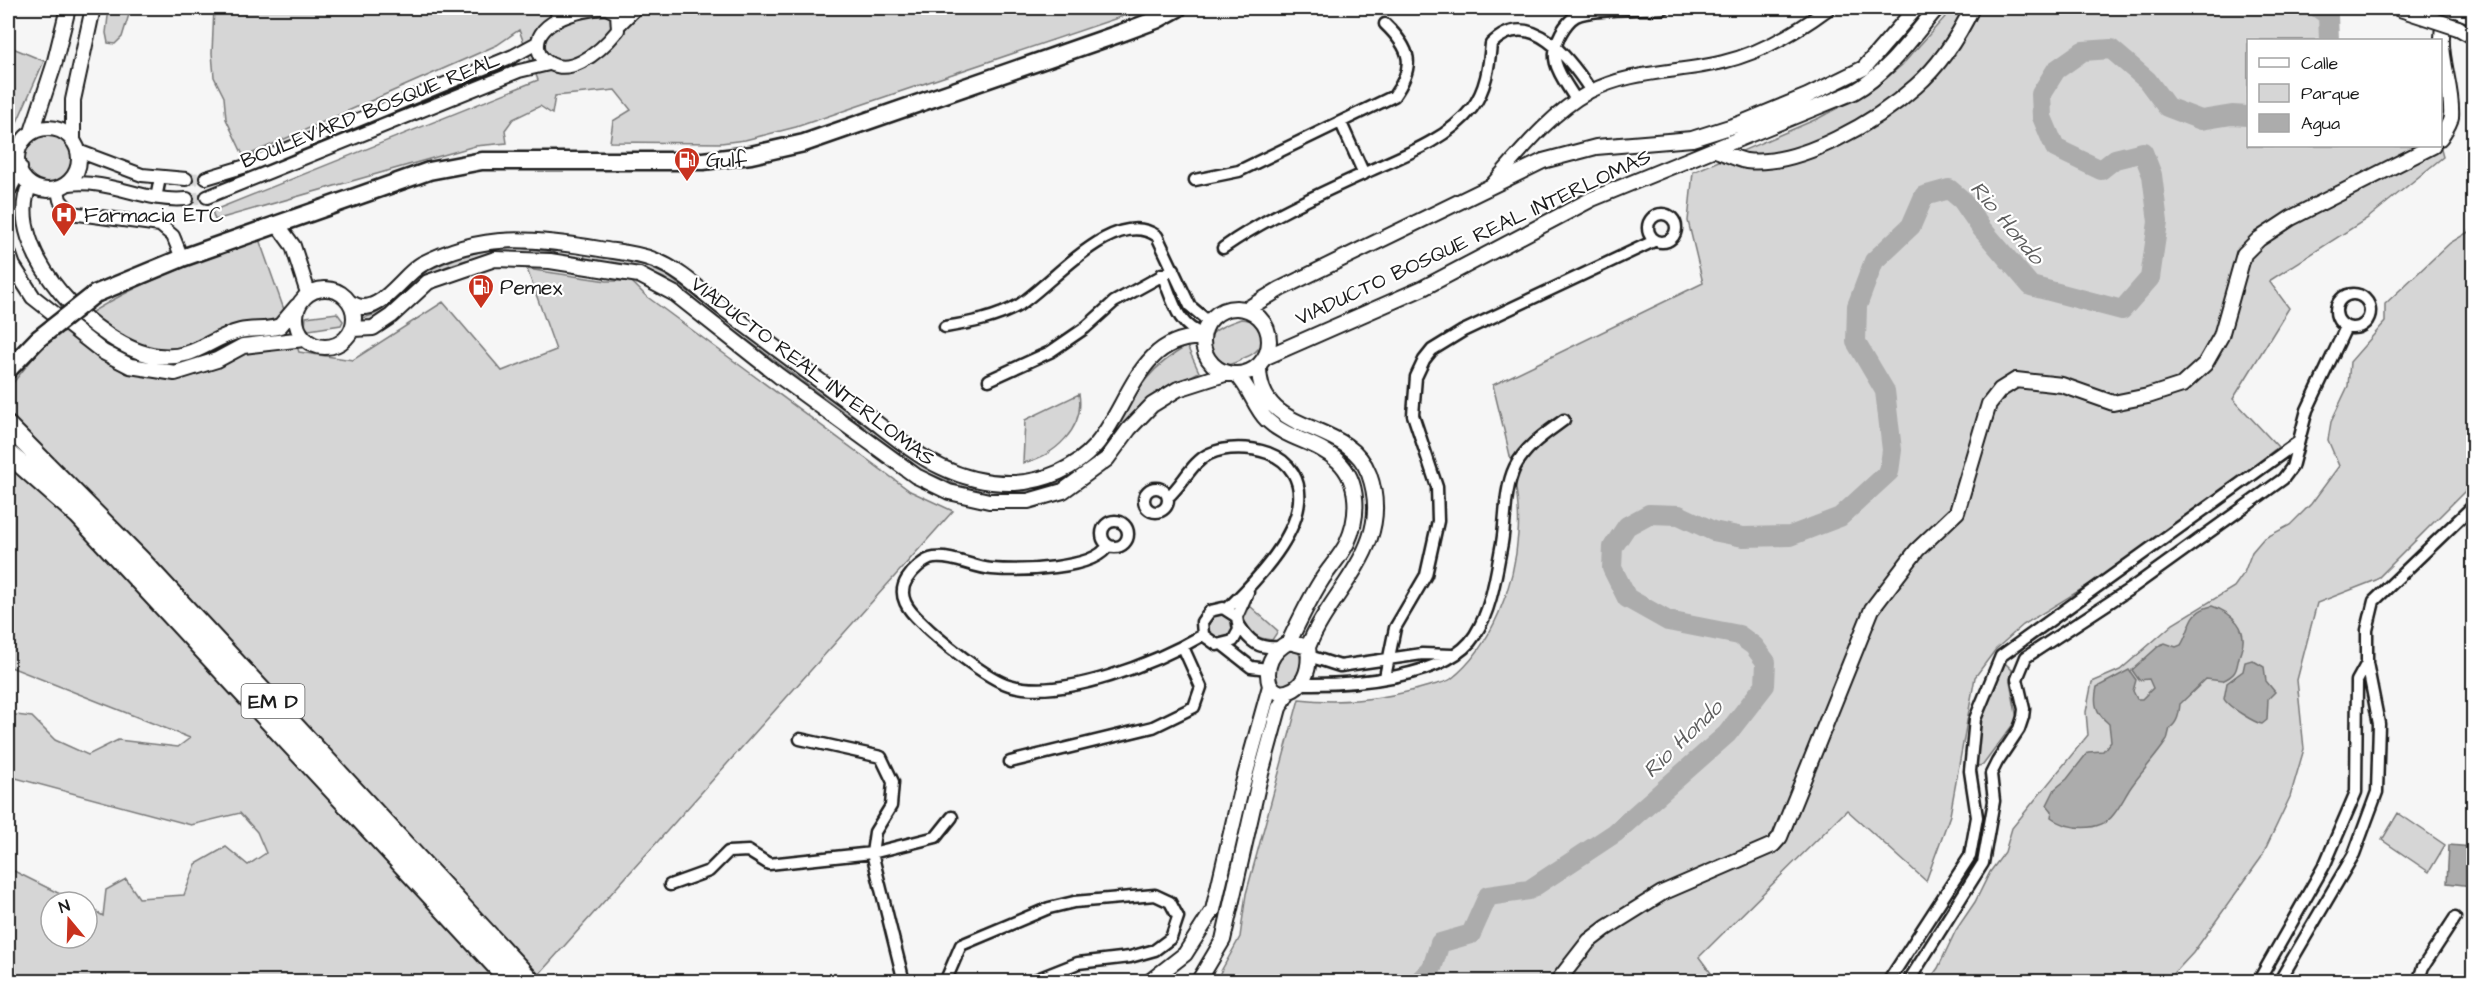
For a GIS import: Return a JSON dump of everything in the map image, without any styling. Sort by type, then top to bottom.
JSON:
[{"type":"highway","name":"EM D","points":[[8,426],[141,560],[532,981]]},
{"type":"highway","name":"EM D","points":[[8,453],[78,515],[512,981]]},
{"type":"main road","points":[[8,190],[20,168],[20,148],[32,132],[54,64],[68,8]]},
{"type":"main road","points":[[20,168],[30,184],[48,191],[63,187],[76,174],[73,100],[93,8]]},
{"type":"main road","points":[[8,370],[38,339],[95,294],[182,258],[429,171],[482,161],[704,161],[751,155],[804,143],[1122,33],[1156,20],[1178,8]]},
{"type":"main road","name":"VIADUCTO BOSQUE REAL INTERLOMAS","points":[[1247,309],[1280,289],[1543,160],[1596,147],[1692,139],[1739,124],[1807,96],[1864,68],[1916,8]]},
{"type":"main road","name":"VIADUCTO BOSQUE REAL INTERLOMAS","points":[[1262,361],[1423,288],[1592,199],[1814,111],[1873,81],[1937,8]]},
{"type":"main road","points":[[1716,150],[1745,161],[1770,161],[1793,156],[1848,132],[1879,115],[1916,86],[1931,70],[1963,27],[1972,8]]},
{"type":"main road","points":[[2397,8],[2458,28],[2474,37]]},
{"type":"main road","points":[[2442,39],[2444,20],[2451,8],[2470,15]]},
{"type":"main road","points":[[2442,52],[2451,119],[2442,135]]},
{"type":"main road","points":[[32,132],[46,127],[61,130],[75,146]]},
{"type":"main road","points":[[1557,981],[1589,942],[1606,928],[1662,893],[1773,845],[1780,837],[1872,609],[1917,550],[1957,512],[1989,404],[2000,390],[2016,380],[2062,385],[2113,403],[2148,396],[2182,385],[2205,364],[2221,336],[2244,254],[2259,239],[2291,218],[2431,147]]},
{"type":"main road","points":[[30,184],[22,194],[18,219],[26,260],[44,287],[122,346],[160,357],[187,354],[239,331],[280,326],[292,316],[297,306],[308,293],[326,288],[338,291],[353,304],[355,318],[353,329],[344,341],[331,347],[316,346],[304,339],[298,329],[295,318],[297,306]]},
{"type":"main road","points":[[277,224],[293,246],[308,293]]},
{"type":"main road","name":"VIADUCTO REAL INTERLOMAS","points":[[353,304],[360,308],[374,304],[382,300],[420,265],[446,254],[494,240],[553,241],[645,256],[687,279],[791,360],[927,459],[975,479],[1002,482],[1042,479],[1072,465],[1096,445],[1135,377],[1147,364],[1179,340],[1205,331]]},
{"type":"main road","points":[[8,252],[13,266],[33,297],[103,352],[130,366],[175,373],[217,360],[243,346],[304,339]]},
{"type":"main road","name":"VIADUCTO REAL INTERLOMAS","points":[[353,329],[373,328],[391,316],[428,282],[450,272],[495,259],[550,261],[639,275],[675,294],[779,376],[916,476],[949,492],[989,501],[1028,501],[1063,491],[1081,481],[1107,459],[1129,429],[1152,405],[1178,389],[1232,374]]},
{"type":"main road","points":[[1149,981],[1185,954],[1213,910],[1270,686],[1268,669],[1271,658],[1284,645],[1322,579],[1347,544],[1356,510],[1354,491],[1348,472],[1338,461],[1313,445],[1294,439],[1266,419],[1232,374],[1211,363],[1204,351],[1205,331],[1225,310],[1247,309],[1259,317],[1268,329],[1270,343],[1262,361],[1260,384],[1275,408],[1297,424],[1331,435],[1346,446],[1368,473],[1376,508],[1371,542],[1323,614],[1308,652],[1307,675],[1301,684],[1288,693],[1279,708],[1259,781],[1222,940],[1198,981]]},
{"type":"main road","points":[[1232,374],[1246,373],[1262,361]]},
{"type":"main road","points":[[1284,645],[1308,652]]},
{"type":"main road","points":[[1270,686],[1279,693],[1288,693]]},
{"type":"street","points":[[556,21],[557,8]]},
{"type":"street","points":[[549,64],[540,55],[537,43],[541,34],[556,21],[586,8],[605,8],[617,13],[619,25]]},
{"type":"street","points":[[619,25],[636,8]]},
{"type":"street","points":[[1576,100],[1554,62],[1554,47],[1564,27],[1578,15],[1664,8]]},
{"type":"street","points":[[1493,183],[1527,145],[1576,100],[1591,91],[1620,79],[1721,63],[1744,56],[1787,35],[1829,8]]},
{"type":"street","points":[[1195,180],[1239,171],[1394,96],[1404,82],[1409,56],[1401,39],[1385,24]]},
{"type":"street","name":"BOULEVARD BOSQUE REAL","points":[[207,197],[519,71],[549,64],[556,67],[576,65],[614,35],[619,25]]},
{"type":"street","points":[[1222,248],[1250,229],[1431,141],[1456,124],[1473,108],[1484,85],[1491,44],[1500,35],[1512,29],[1527,29],[1571,60],[1591,91]]},
{"type":"street","name":"BOULEVARD BOSQUE REAL","points":[[206,178],[226,173],[503,60],[537,43]]},
{"type":"street","points":[[1341,123],[1364,174]]},
{"type":"street","points":[[75,146],[128,171],[160,178],[186,179]]},
{"type":"street","points":[[226,173],[229,190]]},
{"type":"street","points":[[156,198],[160,178]]},
{"type":"street","points":[[182,258],[173,236],[160,225],[71,213],[60,200],[63,187],[96,182],[156,198],[187,199]]},
{"type":"street","points":[[945,327],[978,321],[1018,306],[1077,257],[1125,229],[1148,229],[1157,236],[1190,306],[1205,331]]},
{"type":"street","points":[[1385,677],[1395,628],[1426,574],[1438,522],[1437,488],[1413,415],[1416,377],[1424,360],[1432,350],[1463,331],[1654,241]]},
{"type":"street","points":[[989,380],[1050,352],[1085,328],[1114,302],[1174,269]]},
{"type":"street","points":[[1162,274],[1184,324],[1192,331],[1205,331]]},
{"type":"street","points":[[1908,981],[1983,863],[1994,801],[1991,774],[1996,762],[2019,729],[2023,717],[2024,709],[2017,679],[2026,657],[2133,587],[2283,479],[2292,467],[2307,411],[2346,327]]},
{"type":"street","points":[[1301,684],[1338,685],[1424,670],[1455,655],[1474,637],[1490,600],[1504,530],[1507,495],[1515,468],[1532,443],[1564,420]]},
{"type":"street","points":[[1888,981],[1970,856],[1977,817],[1970,771],[1975,719],[2001,656],[2298,442]]},
{"type":"street","points":[[1168,496],[1179,488],[1198,462],[1208,454],[1223,449],[1264,452],[1285,463],[1299,489],[1298,512],[1279,548],[1251,585],[1227,609]]},
{"type":"street","points":[[2279,981],[2354,854],[2377,792],[2379,724],[2367,663],[2367,630],[2374,601],[2474,505]]},
{"type":"street","points":[[1108,545],[1105,551],[1090,560],[1041,569],[992,569],[969,565],[947,557],[931,558],[915,568],[905,582],[902,596],[910,611],[924,626],[988,675],[1008,685],[1035,690],[1071,687],[1183,647],[1203,635]]},
{"type":"street","points":[[1222,645],[1237,636],[1238,621],[1251,585]]},
{"type":"street","points":[[1268,669],[1251,667],[1222,645],[1211,644],[1201,629],[1205,615],[1216,608],[1227,609],[1255,644],[1265,649],[1284,645]]},
{"type":"street","points":[[1010,762],[1153,727],[1194,707],[1200,687],[1183,647]]},
{"type":"street","points":[[1308,652],[1340,666],[1422,654],[1455,655]]},
{"type":"street","points":[[2001,656],[2021,667]]},
{"type":"street","points":[[2258,981],[2325,864],[2356,792],[2357,681],[2367,663]]},
{"type":"street","points":[[800,739],[881,757],[893,783],[891,806],[875,832],[872,853],[904,981]]},
{"type":"street","points":[[1970,771],[1991,774]]},
{"type":"street","points":[[670,885],[709,871],[728,852],[748,851],[769,864],[872,853],[936,837],[952,816]]},
{"type":"street","points":[[945,981],[961,945],[1049,908],[1074,902],[1155,895],[1170,902],[1178,918],[1171,938],[1155,950],[1130,957],[1078,963],[1030,981]]},
{"type":"street","points":[[2418,981],[2423,967],[2455,918]]},
{"type":"green space","points":[[109,8],[131,8],[122,37],[115,44],[108,43],[106,33]]},
{"type":"green space","points":[[214,8],[1147,8],[796,127],[745,140],[721,143],[610,142],[613,121],[631,110],[615,90],[555,96],[552,114],[540,106],[513,119],[505,130],[507,143],[475,146],[215,220],[212,211],[538,80],[519,30],[497,45],[244,157],[226,119],[224,97],[214,77],[212,53]]},
{"type":"green space","points":[[1953,8],[2308,8],[2323,18],[2323,39],[2247,39],[2247,147],[2440,147],[2443,157],[2368,218],[2269,281],[2289,308],[2233,399],[2278,447],[2139,554],[2023,625],[1996,649],[1975,677],[1950,815],[1926,881],[1847,810],[1699,957],[1717,981],[1215,982],[1240,937],[1246,894],[1299,699],[1332,701],[1364,699],[1397,694],[1446,682],[1466,666],[1499,613],[1516,553],[1518,516],[1511,459],[1493,385],[1703,283],[1688,221],[1693,172],[1819,118],[1876,87],[1902,65]]},
{"type":"green space","points":[[8,46],[44,61],[14,129],[8,127]]},
{"type":"green space","points":[[43,134],[53,134],[66,141],[73,154],[73,164],[66,177],[53,184],[43,184],[34,180],[27,173],[23,164],[23,154],[27,145],[34,138]]},
{"type":"green space","points":[[2473,229],[2473,483],[2376,580],[2317,603],[2297,680],[2304,749],[2290,797],[2261,858],[2193,953],[2167,981],[1928,982],[1938,968],[1956,930],[1975,902],[1990,872],[2005,852],[2012,828],[2088,735],[2086,712],[2092,682],[2120,670],[2173,624],[2234,587],[2244,573],[2252,552],[2263,539],[2290,525],[2311,504],[2339,466],[2328,440],[2331,422],[2348,386],[2350,362],[2385,322],[2385,304],[2450,243]]},
{"type":"green space","points":[[259,239],[299,352],[353,360],[443,302],[502,371],[556,350],[527,269],[607,281],[631,281],[646,296],[910,491],[953,511],[533,981],[8,981],[8,868],[52,890],[39,890],[39,950],[99,950],[99,914],[103,916],[106,890],[126,879],[139,898],[184,895],[196,864],[226,847],[248,865],[266,853],[257,832],[240,813],[191,825],[8,776],[8,714],[32,717],[55,740],[88,755],[118,740],[178,747],[190,738],[8,666],[8,389],[43,348],[67,328],[93,311],[146,283]]},
{"type":"green space","points":[[510,247],[555,252],[553,254],[499,254],[447,266],[415,284],[391,308],[377,318],[360,323],[360,318],[379,312],[424,273],[466,256]]},
{"type":"green space","points":[[585,254],[644,265],[666,275],[909,456],[950,478],[994,491],[1016,492],[1038,489],[1060,482],[1088,463],[1101,451],[1136,393],[1155,369],[1187,346],[1199,372],[1150,398],[1103,456],[1062,486],[1030,495],[992,495],[974,492],[923,471],[664,278],[643,269],[584,260]]},
{"type":"green space","points":[[337,313],[343,321],[341,325],[309,330],[305,327],[306,317]]},
{"type":"green space","points":[[1241,319],[1251,321],[1258,326],[1262,334],[1262,344],[1254,353],[1238,362],[1228,365],[1221,364],[1210,353],[1209,338],[1218,329]]},
{"type":"green space","points":[[1079,394],[1080,406],[1077,418],[1065,439],[1046,454],[1023,463],[1025,420]]},
{"type":"green space","points":[[1250,606],[1278,631],[1272,640],[1258,637],[1248,628],[1244,619]]},
{"type":"green space","points":[[1220,614],[1229,618],[1233,627],[1229,636],[1220,640],[1211,636],[1207,627],[1211,618]]},
{"type":"green space","points":[[1290,647],[1295,647],[1298,652],[1301,666],[1292,685],[1281,686],[1276,675],[1276,665]]},
{"type":"green space","points":[[2005,663],[2012,670],[2010,681],[2017,719],[1983,765],[1978,766],[1976,745],[1983,714],[1994,683]]},
{"type":"green space","points":[[2398,813],[2445,845],[2429,872],[2382,840]]},
{"type":"water","points":[[2212,606],[2227,613],[2241,629],[2243,643],[2235,672],[2222,681],[2206,679],[2180,704],[2178,718],[2170,728],[2167,740],[2108,820],[2083,828],[2066,825],[2051,817],[2052,811],[2047,805],[2055,789],[2067,779],[2088,752],[2103,751],[2111,741],[2109,724],[2097,708],[2095,698],[2097,687],[2129,670],[2136,680],[2133,691],[2137,699],[2142,699],[2153,688],[2149,679],[2139,680],[2132,670],[2160,645],[2165,643],[2176,647],[2181,645],[2195,616],[2204,608]]},
{"type":"water","points":[[2252,660],[2264,667],[2266,681],[2275,692],[2268,699],[2267,720],[2262,724],[2242,714],[2224,699],[2227,683],[2243,671],[2245,662]]},
{"type":"water","points":[[2449,845],[2473,847],[2472,886],[2447,883]]},
{"type":"waterway","name":"Rio Hondo","points":[[2318,8],[2328,15],[2329,39]]},
{"type":"waterway","name":"Rio Hondo","points":[[1418,982],[1432,968],[1440,943],[1471,934],[1488,896],[1529,890],[1615,833],[1727,734],[1765,685],[1766,662],[1754,646],[1739,635],[1668,621],[1627,598],[1612,568],[1613,547],[1627,526],[1649,514],[1679,515],[1713,531],[1743,537],[1790,536],[1840,517],[1889,472],[1892,450],[1885,391],[1856,342],[1857,306],[1874,261],[1911,226],[1924,196],[1949,189],[1962,200],[1982,229],[2031,286],[2122,310],[2150,278],[2158,222],[2152,175],[2143,152],[2115,159],[2101,170],[2055,148],[2042,117],[2041,94],[2056,70],[2083,51],[2111,49],[2147,80],[2167,107],[2201,120],[2232,115],[2247,116]]},
{"type":"tunnel","points":[[186,179],[206,178]]},
{"type":"tunnel","points":[[187,199],[207,197]]},
{"type":"place","name":"Gulf","points":[[687,183]]},
{"type":"place","name":"Farmacia ETC","points":[[64,238]]},
{"type":"place","name":"Pemex","points":[[481,310]]}]
